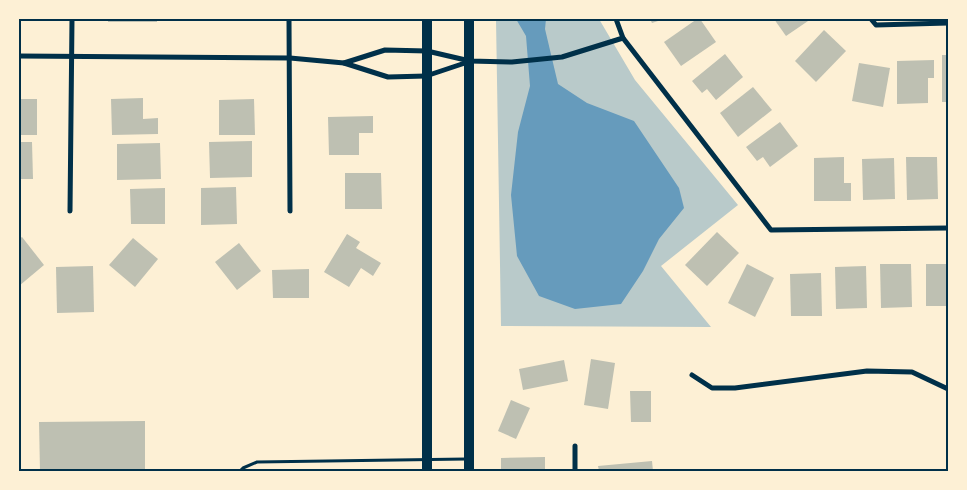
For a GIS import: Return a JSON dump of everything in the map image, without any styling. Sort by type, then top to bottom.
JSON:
[{"type":"main road","points":[[427,19],[427,471]]},
{"type":"main road","points":[[469,19],[469,471]]},
{"type":"street","points":[[70,211],[72,19]]},
{"type":"street","points":[[290,19],[290,211]]},
{"type":"street","points":[[616,19],[623,38],[771,230],[948,228]]},
{"type":"street","points":[[871,19],[876,25],[948,23]]},
{"type":"street","points":[[344,63],[385,50],[427,51],[470,61],[512,62],[562,57],[623,38]]},
{"type":"street","points":[[19,56],[290,58],[344,63],[388,77],[426,76],[470,61]]},
{"type":"street","points":[[692,376],[712,388],[735,388],[867,371],[912,372],[948,389]]},
{"type":"street","points":[[575,446],[575,471]]},
{"type":"lane","points":[[240,471],[257,462],[469,459]]},
{"type":"shaded area","points":[[496,19],[599,19],[635,80],[738,205],[661,266],[711,327],[501,326]]},
{"type":"water","points":[[516,19],[546,19],[545,29],[558,84],[587,103],[634,121],[679,188],[684,208],[659,239],[643,271],[621,304],[575,309],[539,296],[517,256],[511,195],[518,132],[530,86],[526,36]]},
{"type":"building","points":[[108,19],[157,19],[157,22],[108,22]]},
{"type":"building","points":[[650,19],[664,19],[652,23]]},
{"type":"building","points":[[697,19],[700,19],[716,42],[681,66],[664,42]]},
{"type":"building","points":[[774,19],[811,19],[786,36]]},
{"type":"building","points":[[824,30],[846,51],[816,82],[795,61]]},
{"type":"building","points":[[725,54],[743,77],[716,100],[707,89],[702,93],[692,81]]},
{"type":"building","points":[[942,55],[948,55],[948,102],[942,102]]},
{"type":"building","points":[[934,60],[934,78],[928,78],[928,103],[897,104],[897,61]]},
{"type":"building","points":[[859,63],[890,68],[883,107],[852,101]]},
{"type":"building","points":[[753,87],[772,110],[738,137],[720,113]]},
{"type":"building","points":[[143,98],[143,119],[158,118],[158,134],[112,135],[111,99]]},
{"type":"building","points":[[19,99],[37,99],[37,135],[19,135]]},
{"type":"building","points":[[254,99],[255,135],[219,135],[219,100]]},
{"type":"building","points":[[373,116],[373,133],[359,133],[359,155],[329,155],[328,117]]},
{"type":"building","points":[[780,122],[798,146],[770,167],[763,157],[757,161],[746,147]]},
{"type":"building","points":[[252,141],[252,177],[210,178],[209,142]]},
{"type":"building","points":[[19,142],[32,142],[33,179],[19,179]]},
{"type":"building","points":[[160,143],[161,179],[117,180],[117,144]]},
{"type":"building","points":[[946,152],[948,152],[947,177]]},
{"type":"building","points":[[844,157],[844,183],[851,183],[851,201],[814,201],[814,158]]},
{"type":"building","points":[[906,157],[937,157],[938,199],[907,200]]},
{"type":"building","points":[[894,158],[895,199],[863,200],[862,159]]},
{"type":"building","points":[[345,173],[381,173],[382,209],[345,209]]},
{"type":"building","points":[[236,187],[237,224],[201,225],[201,188]]},
{"type":"building","points":[[165,188],[165,224],[131,224],[130,189]]},
{"type":"building","points":[[717,232],[739,253],[707,286],[685,265]]},
{"type":"building","points":[[347,234],[360,242],[356,248],[381,263],[373,276],[361,268],[349,287],[324,272]]},
{"type":"building","points":[[22,237],[44,265],[19,286],[19,239]]},
{"type":"building","points":[[133,238],[158,259],[135,287],[109,265]]},
{"type":"building","points":[[239,243],[261,271],[237,290],[215,262]]},
{"type":"building","points":[[747,264],[774,278],[755,317],[728,303]]},
{"type":"building","points":[[880,264],[911,264],[912,307],[881,308]]},
{"type":"building","points":[[926,264],[948,264],[948,306],[926,306]]},
{"type":"building","points":[[93,266],[94,312],[57,313],[56,267]]},
{"type":"building","points":[[866,266],[867,308],[836,309],[835,267]]},
{"type":"building","points":[[309,269],[309,298],[273,298],[272,270]]},
{"type":"building","points":[[821,273],[822,316],[791,316],[790,274]]},
{"type":"building","points":[[591,359],[615,363],[608,409],[584,405]]},
{"type":"building","points":[[564,360],[568,381],[523,390],[519,369]]},
{"type":"building","points":[[630,391],[651,391],[651,422],[631,422]]},
{"type":"building","points":[[511,400],[530,408],[516,439],[498,431]]},
{"type":"building","points":[[145,421],[145,471],[40,471],[39,422]]},
{"type":"building","points":[[545,457],[545,471],[501,471],[501,458]]},
{"type":"building","points":[[652,461],[653,471],[599,471],[598,466]]}]
